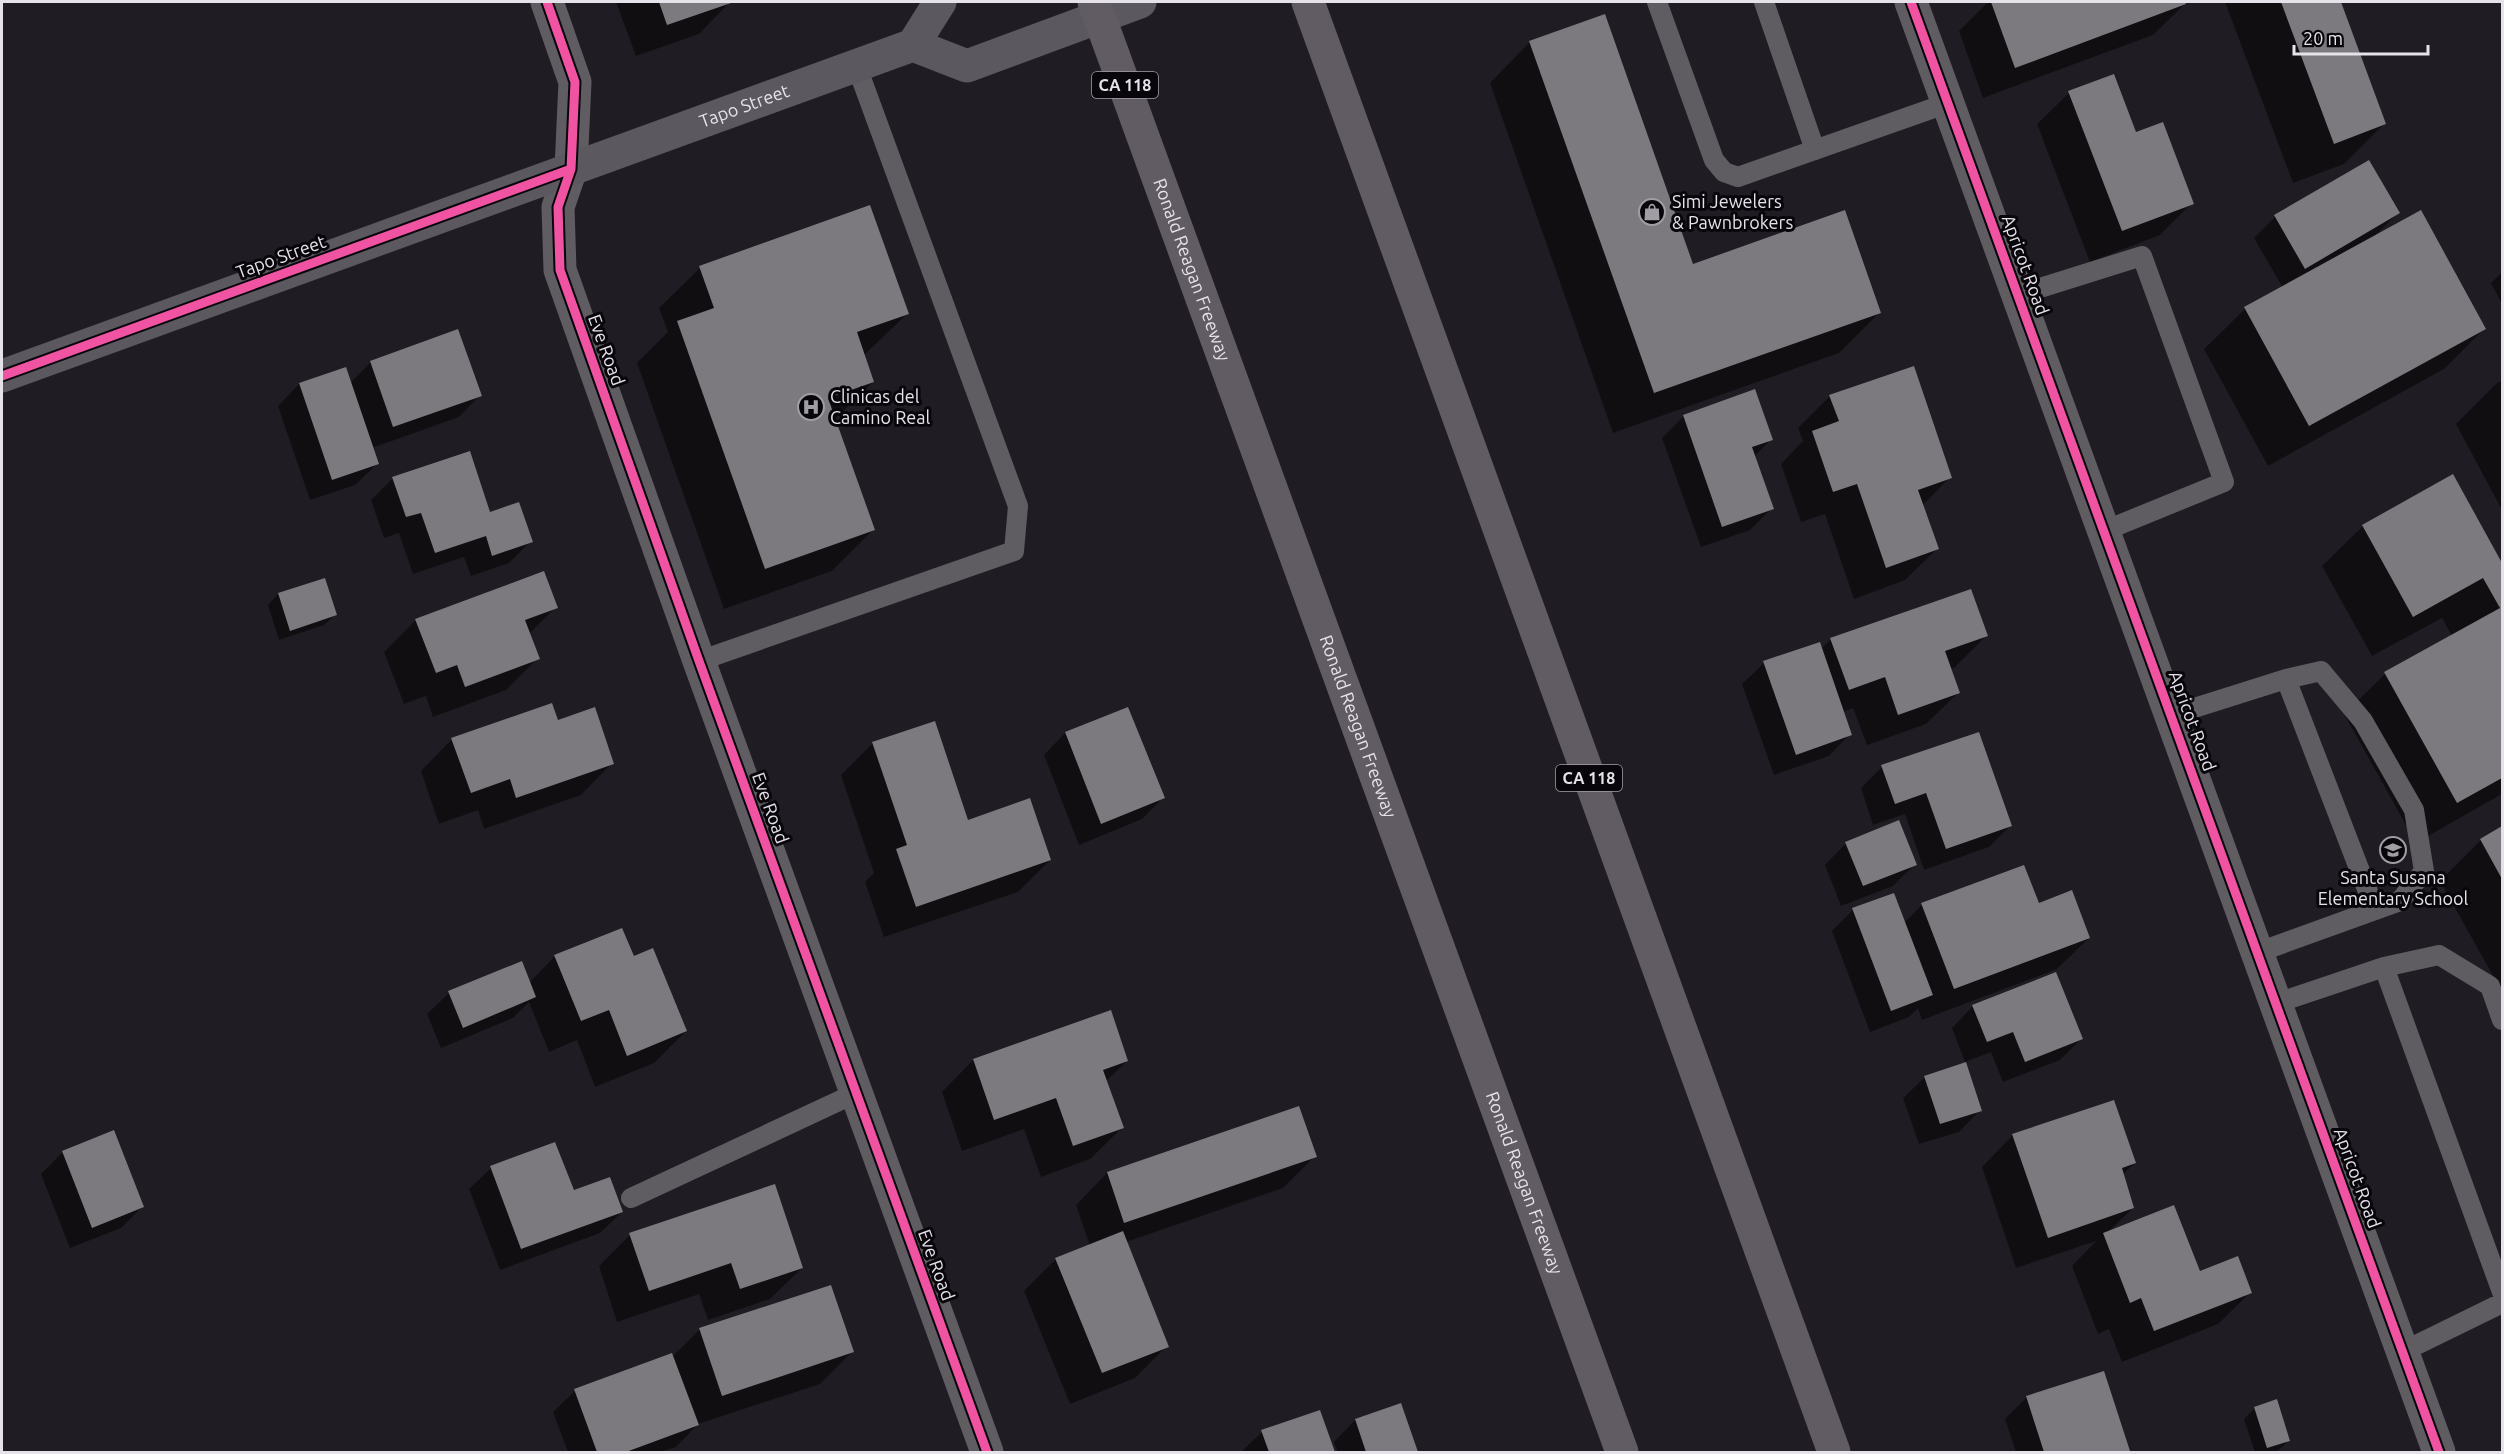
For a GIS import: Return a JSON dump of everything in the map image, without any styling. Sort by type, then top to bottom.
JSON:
[{"type":"highway","name":"Ronald Reagan Freeway","points":[[1094,2],[1623,1452]]},
{"type":"highway","name":"CA 118","points":[[1308,2],[1834,1452]]},
{"type":"street","name":"Eve Road","points":[[547,2],[574,77],[571,169],[558,207],[560,270],[699,661],[987,1452]]},
{"type":"street","points":[[940,2],[914,45],[967,66],[1140,2]]},
{"type":"street","name":"Apricot Road","points":[[1911,2],[2259,952],[2439,1452]]},
{"type":"street","name":"Tapo Street","points":[[2,376],[914,45]]},
{"type":"lane","points":[[1657,2],[1714,160],[1724,172],[1738,177],[1948,103]]},
{"type":"lane","points":[[1764,2],[1815,150]]},
{"type":"lane","points":[[699,661],[1014,551],[1017,506],[857,67]]},
{"type":"lane","points":[[2018,295],[2142,256],[2200,414],[2224,482],[2104,531]]},
{"type":"lane","points":[[2172,715],[2321,671],[2363,721],[2414,810],[2424,871],[2400,901],[2259,952]]},
{"type":"lane","points":[[2286,680],[2375,910]]},
{"type":"lane","points":[[2277,1003],[2384,967],[2439,955],[2490,986],[2502,1020]]},
{"type":"lane","points":[[2384,967],[2502,1292]]},
{"type":"lane","points":[[631,1198],[856,1093]]},
{"type":"lane","points":[[2402,1352],[2502,1303]]},
{"type":"building","points":[[659,2],[734,2],[667,25]]},
{"type":"building","points":[[1991,2],[2185,2],[2186,4],[2015,68]]},
{"type":"building","points":[[2281,2],[2341,2],[2386,124],[2334,144]]},
{"type":"building","points":[[1605,14],[1693,264],[1845,210],[1881,313],[1654,393],[1529,41]]},
{"type":"building","points":[[2114,74],[2136,132],[2163,122],[2194,204],[2122,231],[2068,91]]},
{"type":"building","points":[[2369,160],[2400,213],[2305,269],[2274,215]]},
{"type":"building","points":[[870,205],[909,314],[857,332],[874,382],[828,398],[875,530],[765,569],[677,321],[714,308],[699,266]]},
{"type":"building","points":[[2421,210],[2486,329],[2309,426],[2244,307]]},
{"type":"building","points":[[458,329],[482,396],[393,427],[370,361]]},
{"type":"building","points":[[1914,366],[1952,478],[1918,490],[1939,549],[1886,568],[1857,484],[1833,492],[1812,431],[1839,421],[1829,395]]},
{"type":"building","points":[[346,367],[379,464],[332,480],[299,383]]},
{"type":"building","points":[[1755,389],[1773,440],[1752,447],[1774,509],[1722,527],[1683,415]]},
{"type":"building","points":[[470,451],[490,512],[519,502],[533,542],[492,556],[486,536],[435,553],[421,513],[406,517],[392,477]]},
{"type":"building","points":[[2453,474],[2502,563],[2502,778],[2457,803],[2384,672],[2500,608],[2483,578],[2413,617],[2362,525]]},
{"type":"building","points":[[544,571],[558,608],[525,620],[540,659],[465,687],[457,665],[436,673],[415,619]]},
{"type":"building","points":[[325,578],[337,615],[290,631],[278,593]]},
{"type":"building","points":[[1971,589],[1988,636],[1945,651],[1960,693],[1898,715],[1885,677],[1849,690],[1830,638]]},
{"type":"building","points":[[1820,642],[1852,735],[1796,755],[1763,661]]},
{"type":"building","points":[[552,703],[558,720],[595,707],[614,764],[516,798],[510,779],[471,793],[451,738]]},
{"type":"building","points":[[1128,707],[1165,798],[1101,824],[1065,732]]},
{"type":"building","points":[[935,721],[968,820],[1030,798],[1051,860],[916,907],[896,849],[907,845],[872,742]]},
{"type":"building","points":[[1979,732],[2012,826],[1946,849],[1926,793],[1895,804],[1881,765]]},
{"type":"building","points":[[1899,820],[1917,865],[1863,886],[1845,842]]},
{"type":"building","points":[[2502,826],[2502,879],[2480,839]]},
{"type":"building","points":[[2024,865],[2039,903],[2072,890],[2090,938],[1954,989],[1921,903]]},
{"type":"building","points":[[1894,893],[1933,995],[1891,1011],[1852,908]]},
{"type":"building","points":[[622,928],[634,956],[653,948],[687,1031],[627,1056],[609,1010],[581,1021],[554,955]]},
{"type":"building","points":[[522,961],[536,997],[463,1028],[448,991]]},
{"type":"building","points":[[2056,972],[2083,1039],[2025,1062],[2013,1032],[1987,1042],[1972,1005]]},
{"type":"building","points":[[1111,1010],[1128,1061],[1103,1070],[1124,1128],[1073,1146],[1056,1098],[994,1120],[973,1059]]},
{"type":"building","points":[[1966,1062],[1982,1111],[1940,1124],[1924,1076]]},
{"type":"building","points":[[2114,1100],[2136,1163],[2122,1168],[2134,1208],[2048,1238],[2012,1134]]},
{"type":"building","points":[[1299,1106],[1317,1157],[1124,1223],[1107,1172]]},
{"type":"building","points":[[114,1130],[144,1207],[92,1228],[62,1151]]},
{"type":"building","points":[[555,1142],[574,1190],[610,1177],[623,1212],[521,1249],[490,1166]]},
{"type":"building","points":[[775,1184],[803,1268],[740,1289],[731,1263],[649,1291],[629,1233]]},
{"type":"building","points":[[2174,1205],[2200,1271],[2238,1256],[2252,1293],[2154,1331],[2141,1298],[2130,1303],[2103,1233]]},
{"type":"building","points":[[1123,1231],[1169,1347],[1102,1373],[1055,1258]]},
{"type":"building","points":[[831,1285],[854,1352],[722,1396],[699,1328]]},
{"type":"building","points":[[672,1353],[699,1425],[626,1452],[597,1452],[574,1389]]},
{"type":"building","points":[[2104,1371],[2130,1451],[2044,1452],[2026,1396]]},
{"type":"building","points":[[2277,1399],[2290,1441],[2267,1448],[2254,1407]]},
{"type":"building","points":[[1401,1403],[1418,1452],[1366,1452],[1355,1419]]},
{"type":"building","points":[[1320,1410],[1335,1452],[1269,1452],[1261,1430]]},
{"type":"cycle path","points":[[547,2],[575,82],[571,169],[558,207],[560,270],[699,661],[987,1452]]},
{"type":"cycle path","points":[[1911,2],[2439,1452]]},
{"type":"cycle path","points":[[2,376],[571,169]]},
{"type":"place","name":"Simi Jewelers & Pawnbrokers","points":[[1652,212]]},
{"type":"place","name":"Clinicas del Camino Real","points":[[811,407]]},
{"type":"place","name":"Santa Susana Elementary School","points":[[2393,850]]}]
